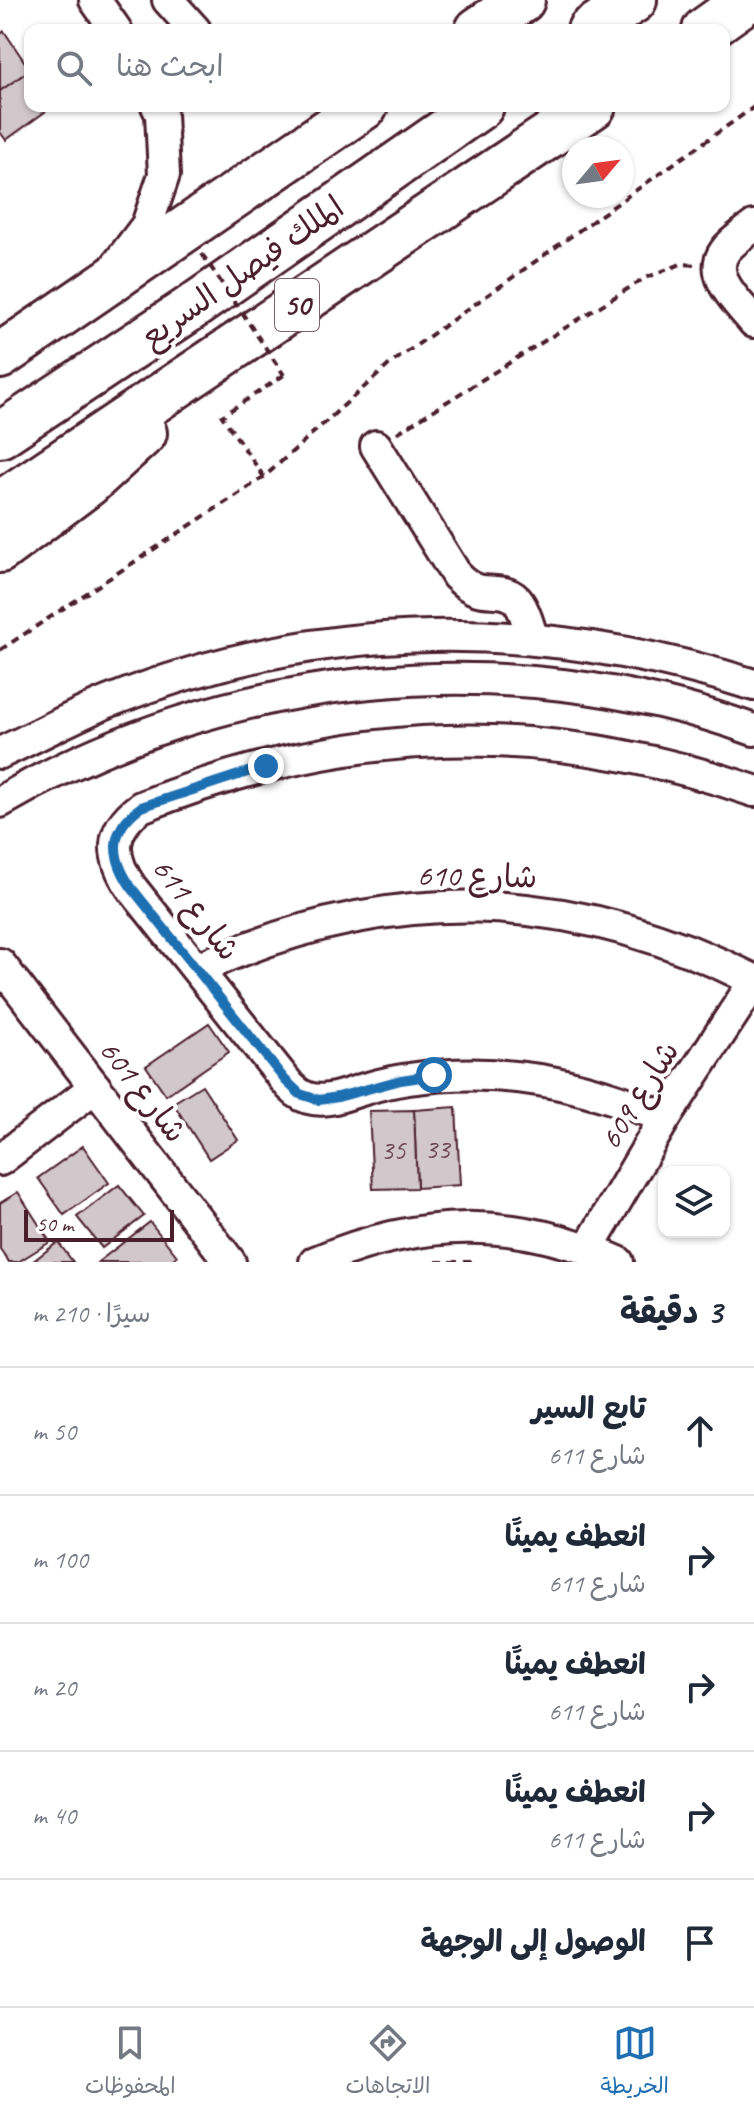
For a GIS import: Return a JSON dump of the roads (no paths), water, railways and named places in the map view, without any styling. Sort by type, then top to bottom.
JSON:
[{"type":"highway","points":[[487,24],[521,0]]},
{"type":"highway","points":[[599,24],[634,0]]},
{"type":"highway","points":[[713,24],[747,0]]},
{"type":"highway","points":[[0,356],[356,112]]},
{"type":"highway","name":"الملك فيصل السريع","points":[[0,435],[188,310],[472,112]]},
{"type":"highway","name":"الملك فيصل السريع","points":[[0,504],[584,112]]},
{"type":"highway","points":[[0,550],[88,484],[117,458],[197,372]]},
{"type":"street","points":[[95,0],[112,24]]},
{"type":"street","points":[[168,0],[189,24]]},
{"type":"street","points":[[478,24],[521,0]]},
{"type":"street","points":[[102,284],[147,225],[164,175],[160,112]]},
{"type":"street","points":[[754,226],[726,250],[720,265],[723,281],[754,322]]},
{"type":"street","points":[[376,446],[457,576],[478,591],[504,592],[515,599],[521,605],[533,639]]},
{"type":"street","points":[[0,753],[110,701],[155,685],[226,664],[349,641],[455,635],[533,639],[663,659],[754,685]]},
{"type":"street","points":[[0,802],[96,754],[199,716],[285,696],[383,682],[487,679],[585,688],[665,703],[754,730]]},
{"type":"street","name":"شارع 611","points":[[665,1118],[593,1091],[556,1082],[496,1074],[434,1075],[328,1099],[309,1099],[292,1088],[125,877],[119,867],[116,845],[123,823],[141,807],[218,780],[314,754],[412,741],[497,740],[568,746],[671,765],[754,791]]},
{"type":"street","name":"شارع 610","points":[[197,969],[268,939],[330,922],[406,909],[471,907],[535,910],[611,924],[685,948],[754,981]]},
{"type":"street","name":"شارع 601","points":[[0,964],[230,1262]]},
{"type":"street","name":"شارع 609","points":[[588,1249],[665,1118],[754,981]]},
{"type":"street","points":[[0,1159],[95,1087]]},
{"type":"street","points":[[315,1262],[398,1234],[458,1227],[521,1232],[588,1249],[618,1262]]}]
